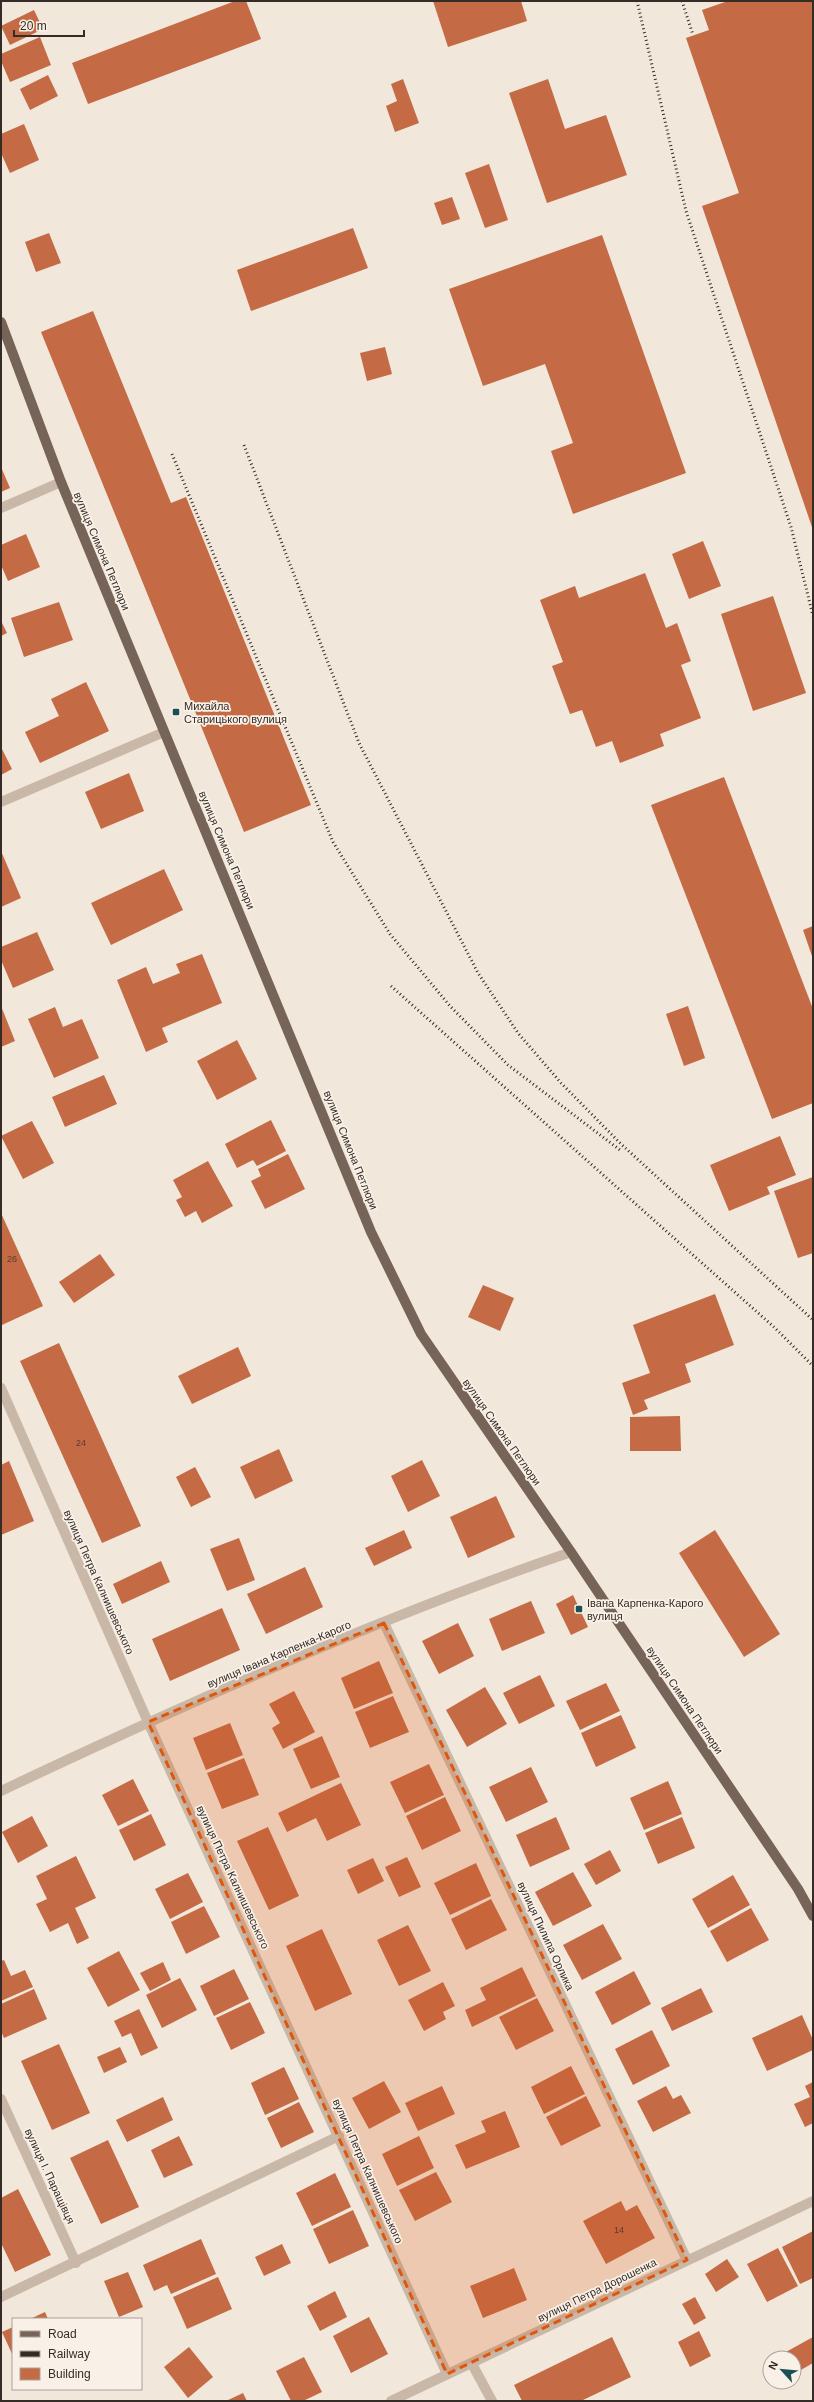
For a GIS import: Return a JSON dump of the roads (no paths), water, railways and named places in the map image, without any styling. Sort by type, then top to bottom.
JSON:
[{"type":"main road","name":"вулиця Симона Петлюри","points":[[1,322],[61,482],[371,1232],[421,1334],[571,1552],[798,1889],[813,1916]]},
{"type":"street","points":[[1,508],[61,482]]},
{"type":"street","points":[[1,802],[164,732]]},
{"type":"street","name":"вулиця Петра Калнишевського","points":[[1,1388],[148,1722],[447,2374]]},
{"type":"street","name":"вулиця Івана Карпенка-Карого","points":[[1,1791],[148,1722],[384,1623],[480,1583],[571,1552]]},
{"type":"street","name":"вулиця Пилипа Орлика","points":[[384,1623],[687,2260]]},
{"type":"street","name":"вулиця І. Паращівця","points":[[1,2099],[76,2263]]},
{"type":"street","points":[[1,2297],[76,2263],[339,2136]]},
{"type":"street","name":"вулиця Петра Дорошенка","points":[[391,2401],[447,2374],[472,2364],[813,2201]]},
{"type":"street","points":[[472,2364],[492,2401]]},
{"type":"railway","points":[[637,1],[686,211],[791,527],[813,616]]},
{"type":"railway","points":[[682,1],[693,35]]},
{"type":"railway","points":[[244,445],[359,743],[478,973],[518,1033],[561,1083],[621,1144],[813,1320]]},
{"type":"railway","points":[[172,454],[333,842],[390,934],[450,1006],[508,1065],[620,1150]]},
{"type":"railway","points":[[391,986],[775,1328],[813,1366]]},
{"type":"place","name":"Михайла Старицького вулиця","points":[[176,712]]},
{"type":"place","name":"Івана Карпенка-Карого вулиця","points":[[579,1609]]}]
